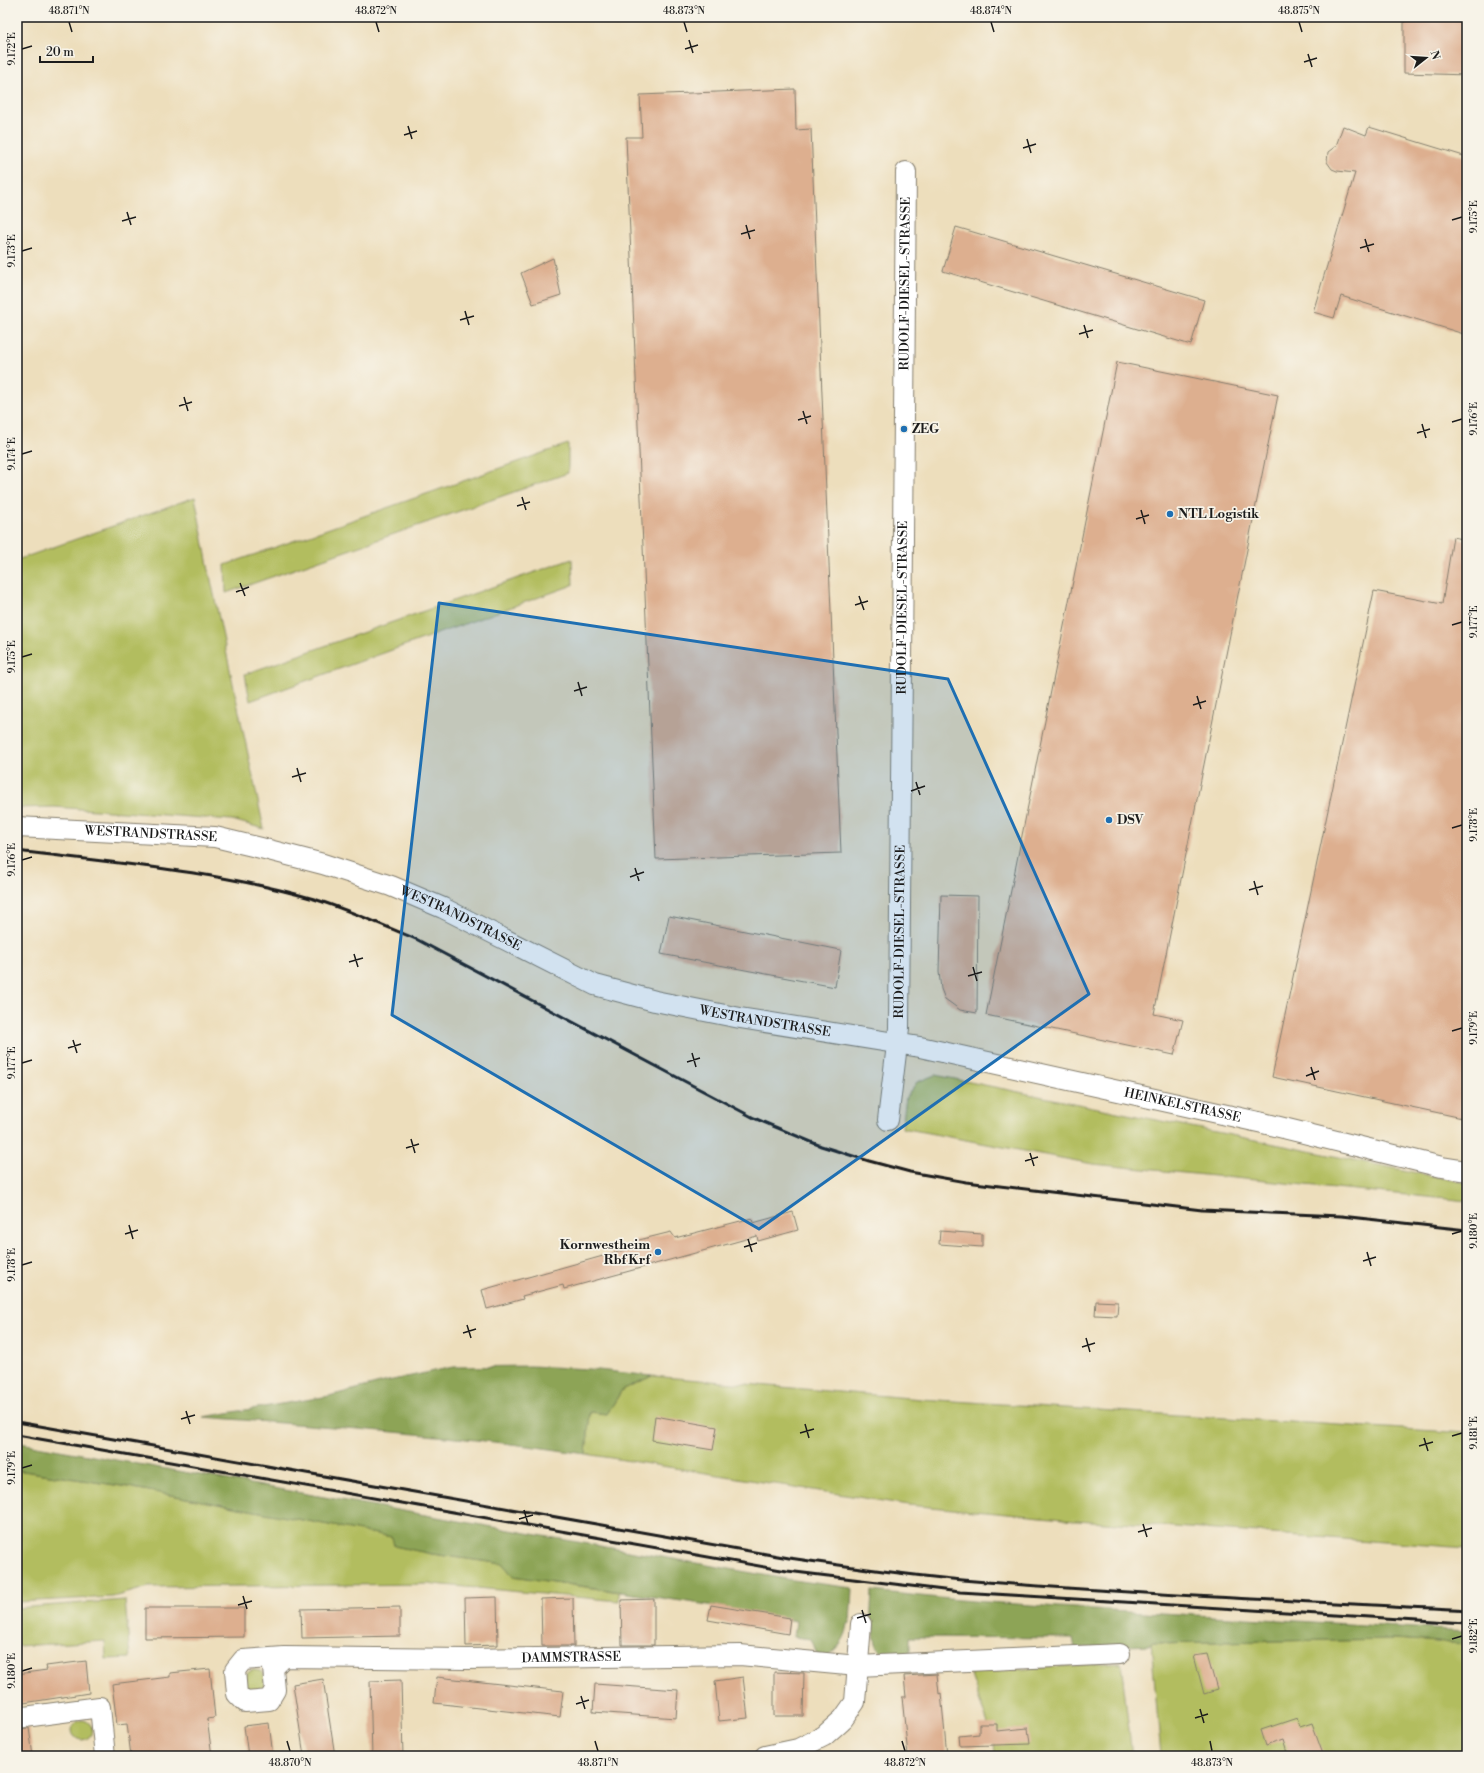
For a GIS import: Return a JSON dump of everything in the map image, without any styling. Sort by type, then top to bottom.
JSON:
[{"type":"street","name":"RUDOLF-DIESEL-STRASSE","points":[[888,1120],[900,1019],[906,172]]},
{"type":"street","name":"WESTRANDSTRASSE","points":[[17,827],[215,837],[261,848],[323,864],[391,886],[443,908],[595,985],[655,1001],[740,1018],[898,1043]]},
{"type":"street","name":"HEINKELSTRASSE","points":[[898,1043],[1263,1123],[1467,1172]]},
{"type":"street","points":[[765,1756],[798,1749],[824,1736],[843,1719],[855,1702],[861,1624]]},
{"type":"street","name":"DAMMSTRASSE","points":[[284,1657],[467,1659],[740,1654],[858,1666],[1120,1654]]},
{"type":"street","points":[[17,1718],[100,1707],[106,1756]]},
{"type":"highlighted area","points":[[439,603],[948,679],[1089,994],[759,1229],[392,1015]]},
{"type":"green space","points":[[568,444],[568,473],[226,593],[225,565]]},
{"type":"green space","points":[[195,497],[209,571],[264,829],[232,820],[54,807],[17,808],[17,560]]},
{"type":"green space","points":[[572,559],[573,585],[250,701],[245,674]]},
{"type":"green space","points":[[935,1075],[1467,1183],[1467,1201],[1093,1164],[902,1128],[906,1097],[917,1082]]},
{"type":"green space","points":[[531,1366],[590,1369],[652,1376],[622,1390],[607,1414],[590,1412],[586,1454],[538,1447],[443,1437],[203,1417],[329,1396],[453,1367]]},
{"type":"green space","points":[[652,1376],[921,1399],[1467,1433],[1467,1548],[1063,1519],[908,1505],[586,1454],[590,1412],[607,1414],[622,1390]]},
{"type":"green space","points":[[20,1443],[786,1579],[852,1588],[850,1623],[848,1624],[844,1638],[835,1649],[827,1656],[817,1655],[811,1639],[794,1637],[796,1621],[715,1606],[513,1576],[503,1564],[432,1554],[394,1546],[392,1537],[128,1487],[17,1470]]},
{"type":"green space","points":[[17,1470],[128,1487],[393,1537],[395,1546],[432,1554],[503,1564],[513,1576],[619,1592],[619,1601],[433,1584],[149,1587],[113,1597],[17,1602]]},
{"type":"green space","points":[[872,1591],[959,1600],[1059,1607],[1467,1631],[1467,1644],[1395,1639],[1151,1643],[1151,1645],[1075,1648],[1073,1638],[910,1637],[910,1654],[893,1655],[882,1652],[879,1649],[876,1644],[873,1626],[870,1626]]},
{"type":"green space","points":[[125,1600],[130,1658],[106,1659],[105,1641],[17,1646],[17,1608]]},
{"type":"green space","points":[[1395,1639],[1467,1644],[1467,1756],[1161,1756],[1151,1643]]},
{"type":"green space","points":[[1121,1662],[1132,1756],[995,1756],[994,1742],[970,1673]]},
{"type":"green space","points":[[255,1670],[263,1673],[266,1681],[263,1689],[255,1692],[247,1689],[244,1681],[247,1673]]},
{"type":"green space","points":[[82,1720],[89,1723],[92,1730],[89,1737],[82,1740],[75,1737],[72,1730],[75,1723]]},
{"type":"building","points":[[1404,17],[1467,17],[1467,75],[1404,73]]},
{"type":"building","points":[[795,89],[796,130],[811,129],[841,853],[656,859],[626,137],[642,137],[640,95]]},
{"type":"building","points":[[1343,126],[1366,135],[1369,127],[1467,157],[1467,335],[1341,296],[1334,318],[1313,312],[1355,173],[1337,171],[1332,169],[1327,162],[1328,152],[1336,146]]},
{"type":"building","points":[[956,227],[1204,300],[1191,345],[943,271]]},
{"type":"building","points":[[553,258],[561,295],[533,304],[521,273]]},
{"type":"building","points":[[1117,362],[1278,395],[1154,1014],[1183,1020],[1174,1055],[986,1015]]},
{"type":"building","points":[[1453,537],[1467,540],[1467,1119],[1272,1077],[1374,591],[1442,604]]},
{"type":"building","points":[[941,895],[978,896],[977,1013],[960,1010],[945,999],[941,989],[939,972]]},
{"type":"building","points":[[669,916],[841,950],[835,987],[661,954]]},
{"type":"building","points":[[793,1212],[798,1230],[758,1241],[757,1236],[564,1289],[563,1285],[522,1296],[523,1299],[487,1309],[482,1290],[635,1247],[635,1241],[671,1232],[675,1238],[752,1218],[753,1223]]},
{"type":"building","points":[[940,1231],[982,1234],[982,1247],[939,1244]]},
{"type":"building","points":[[1096,1301],[1118,1302],[1117,1316],[1095,1315]]},
{"type":"building","points":[[655,1416],[717,1427],[713,1450],[652,1440]]},
{"type":"building","points":[[497,1597],[498,1645],[466,1646],[465,1598]]},
{"type":"building","points":[[573,1598],[574,1646],[542,1646],[541,1599]]},
{"type":"building","points":[[654,1599],[654,1645],[622,1645],[621,1600]]},
{"type":"building","points":[[711,1605],[790,1618],[788,1634],[708,1620]]},
{"type":"building","points":[[400,1607],[400,1636],[302,1638],[301,1609]]},
{"type":"building","points":[[145,1608],[244,1608],[244,1637],[145,1638]]},
{"type":"building","points":[[1207,1654],[1217,1690],[1204,1694],[1194,1656]]},
{"type":"building","points":[[86,1661],[89,1693],[17,1704],[17,1674],[47,1670],[46,1666]]},
{"type":"building","points":[[210,1669],[215,1718],[207,1719],[212,1756],[131,1756],[127,1724],[117,1725],[112,1684],[170,1677],[170,1673]]},
{"type":"building","points":[[774,1672],[804,1673],[803,1716],[774,1716]]},
{"type":"building","points":[[937,1674],[939,1694],[941,1693],[947,1756],[908,1756],[902,1697],[906,1697],[904,1676]]},
{"type":"building","points":[[437,1677],[563,1691],[560,1717],[434,1703]]},
{"type":"building","points":[[743,1677],[748,1718],[719,1721],[715,1681]]},
{"type":"building","points":[[323,1679],[335,1756],[304,1756],[293,1684]]},
{"type":"building","points":[[401,1680],[403,1756],[372,1756],[370,1681]]},
{"type":"building","points":[[595,1684],[678,1690],[676,1718],[593,1712]]},
{"type":"building","points":[[1297,1718],[1300,1727],[1312,1723],[1324,1756],[1289,1756],[1284,1740],[1266,1746],[1261,1730]]},
{"type":"building","points":[[269,1723],[273,1756],[248,1756],[244,1726]]},
{"type":"building","points":[[979,1724],[997,1724],[997,1731],[1028,1728],[1030,1744],[960,1746],[959,1736],[979,1734]]},
{"type":"building","points":[[29,1728],[33,1756],[17,1756],[17,1729]]},
{"type":"railway","points":[[17,851],[129,864],[241,881],[314,899],[340,908],[416,939],[754,1118],[821,1146],[910,1172],[966,1182],[1202,1210],[1341,1216],[1467,1230]]},
{"type":"railway","points":[[17,1422],[789,1558],[897,1573],[962,1580],[1088,1589],[1467,1610]]},
{"type":"railway","points":[[17,1435],[787,1571],[960,1592],[1467,1623]]},
{"type":"place","name":"ZEG","points":[[904,429]]},
{"type":"place","name":"NTL Logistik","points":[[1170,514]]},
{"type":"place","name":"DSV","points":[[1109,820]]},
{"type":"place","name":"Kornwestheim Rbf Krf","points":[[658,1252]]}]
